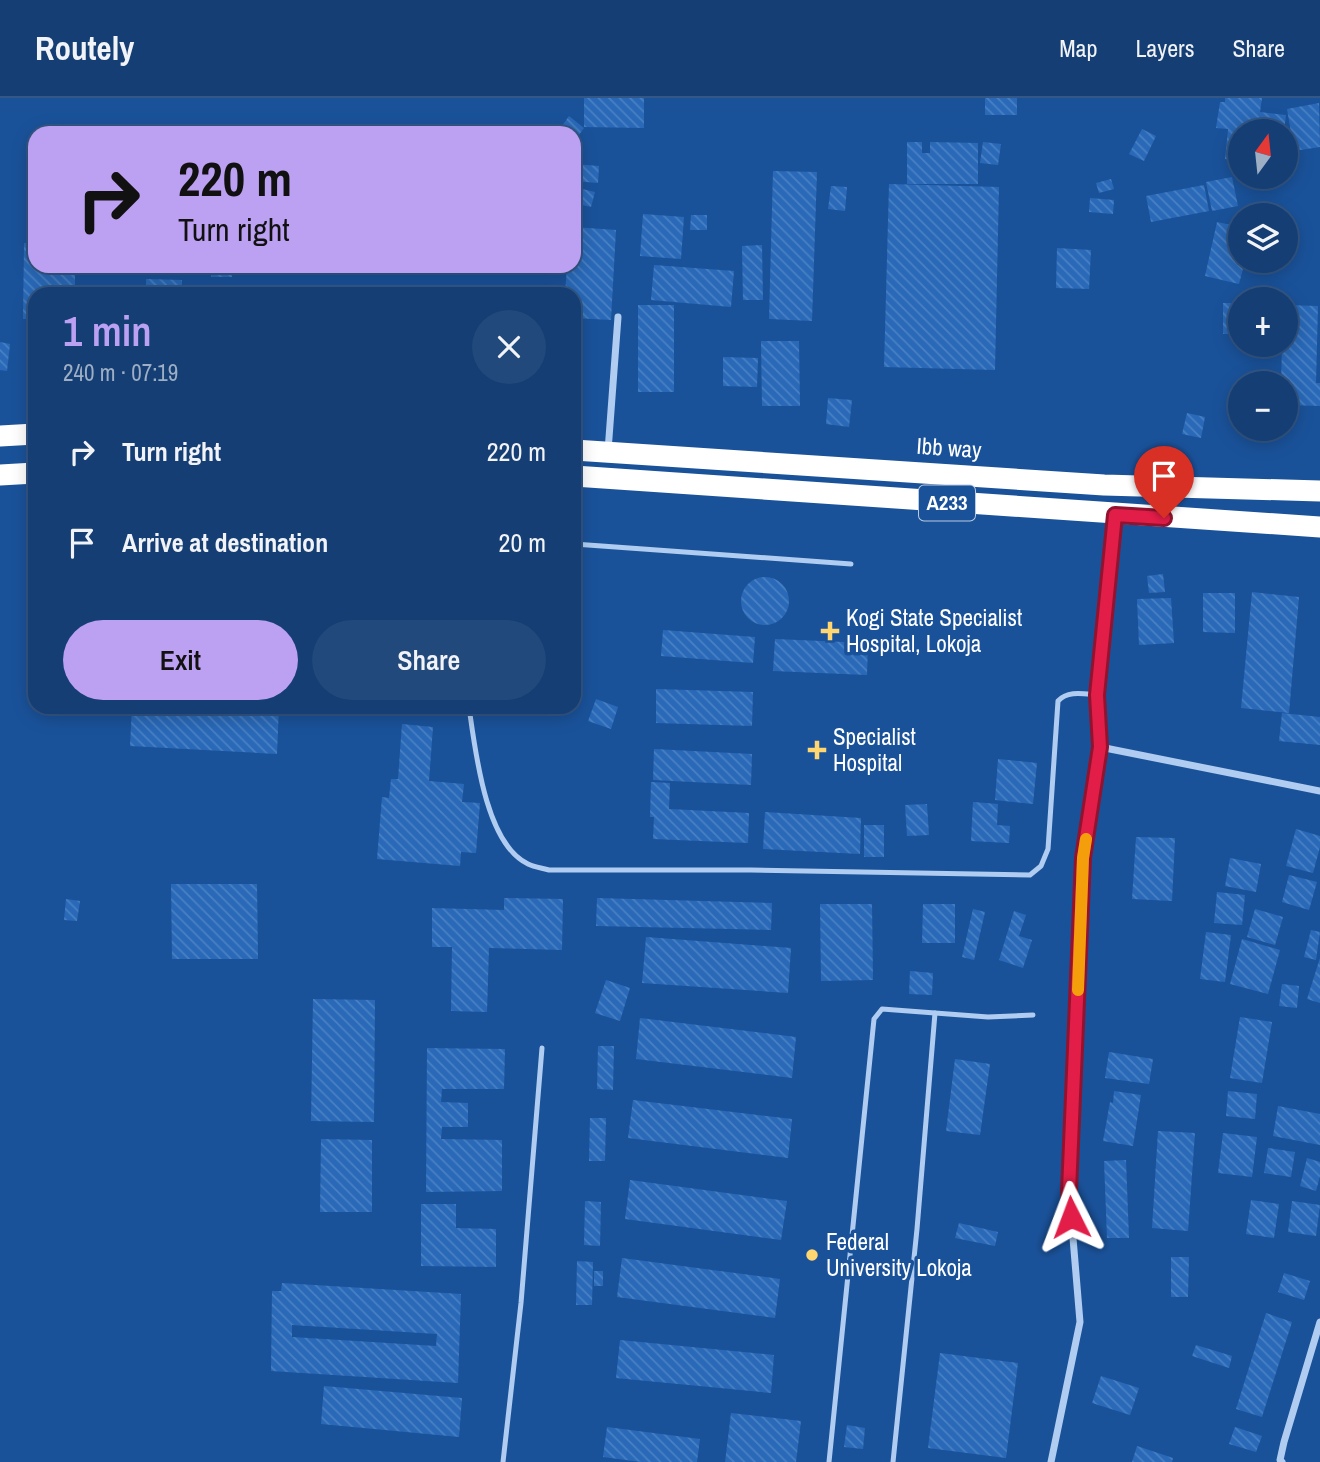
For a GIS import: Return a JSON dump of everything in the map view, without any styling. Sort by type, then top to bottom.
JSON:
[{"type":"highway","points":[[0,436],[28,434]]},
{"type":"highway","name":"Ibb way","points":[[581,450],[1104,485],[1320,491]]},
{"type":"highway","points":[[0,475],[28,473]]},
{"type":"highway","name":"A233","points":[[581,477],[1320,527]]},
{"type":"street","points":[[608,452],[618,317]]},
{"type":"street","points":[[1051,1462],[1080,1322],[1069,1191],[1083,858],[1100,747],[1097,695],[1115,515]]},
{"type":"street","points":[[1100,747],[1320,791]]},
{"type":"street","points":[[1282,1462],[1280,1460],[1284,1442],[1320,1322]]},
{"type":"lane","points":[[581,545],[851,564]]},
{"type":"lane","points":[[469,714],[480,781],[489,807],[499,833],[526,864],[549,870],[1030,875],[1041,866],[1048,849],[1058,701],[1064,695],[1076,693],[1097,695]]},
{"type":"lane","points":[[829,1462],[874,1019],[882,1009],[988,1017],[1033,1015]]},
{"type":"lane","points":[[893,1462],[917,1230],[935,1013]]},
{"type":"lane","points":[[503,1462],[521,1303],[542,1048]]},
{"type":"building","points":[[584,98],[644,98],[644,128],[584,127]]},
{"type":"building","points":[[985,98],[1017,98],[1017,115],[985,115]]},
{"type":"building","points":[[1225,98],[1262,98],[1260,112],[1286,115],[1286,119],[1228,119],[1228,129],[1216,128],[1220,102],[1225,102]]},
{"type":"building","points":[[1319,103],[1320,147],[1298,150],[1298,119],[1289,119],[1287,109]]},
{"type":"building","points":[[569,116],[584,128],[581,132],[581,126],[562,126]]},
{"type":"building","points":[[1142,129],[1156,136],[1144,161],[1129,154]]},
{"type":"building","points":[[1228,129],[1228,159],[1225,159]]},
{"type":"building","points":[[907,142],[922,142],[922,153],[930,153],[930,142],[978,143],[978,184],[907,184]]},
{"type":"building","points":[[983,142],[1001,144],[998,165],[980,163]]},
{"type":"building","points":[[581,165],[599,166],[598,183],[581,182]]},
{"type":"building","points":[[773,171],[817,172],[812,321],[769,319]]},
{"type":"building","points":[[1228,178],[1228,189],[1234,189],[1237,203],[1228,203],[1228,208],[1212,211],[1206,182]]},
{"type":"building","points":[[1111,179],[1114,189],[1099,193],[1096,183]]},
{"type":"building","points":[[889,184],[999,187],[995,370],[884,367]]},
{"type":"building","points":[[1204,185],[1209,211],[1151,222],[1146,196]]},
{"type":"building","points":[[831,186],[847,187],[845,211],[828,209]]},
{"type":"building","points":[[581,189],[595,192],[591,207],[581,205]]},
{"type":"building","points":[[1090,198],[1114,200],[1113,214],[1089,212]]},
{"type":"building","points":[[643,214],[684,217],[681,259],[640,256]]},
{"type":"building","points":[[691,215],[707,215],[707,230],[690,230]]},
{"type":"building","points":[[1217,222],[1228,224],[1228,273],[1242,273],[1239,284],[1205,276]]},
{"type":"building","points":[[581,228],[616,230],[611,320],[581,318],[581,287],[566,287],[566,273],[581,273]]},
{"type":"building","points":[[24,243],[28,243],[28,273],[75,273],[75,287],[28,287],[28,319],[23,319]]},
{"type":"building","points":[[762,245],[763,300],[743,300],[742,246]]},
{"type":"building","points":[[1057,248],[1091,250],[1089,289],[1056,288]]},
{"type":"building","points":[[654,265],[734,271],[731,307],[651,300]]},
{"type":"building","points":[[211,273],[232,273],[232,277],[211,277]]},
{"type":"building","points":[[146,279],[182,280],[182,287],[146,287]]},
{"type":"building","points":[[1223,303],[1228,303],[1228,334],[1223,334]]},
{"type":"building","points":[[638,305],[674,305],[674,392],[638,392]]},
{"type":"building","points":[[1298,305],[1318,306],[1316,383],[1320,383],[1320,406],[1298,405],[1298,371],[1281,371],[1282,357],[1298,357]]},
{"type":"building","points":[[761,341],[799,341],[800,406],[762,406]]},
{"type":"building","points":[[0,342],[10,344],[7,371],[0,370]]},
{"type":"building","points":[[723,357],[758,358],[757,387],[723,386]]},
{"type":"building","points":[[828,398],[852,400],[849,427],[826,424]]},
{"type":"building","points":[[1187,413],[1205,417],[1201,438],[1182,434]]},
{"type":"building","points":[[1163,574],[1165,592],[1149,593],[1147,576]]},
{"type":"building","points":[[765,577],[782,584],[789,601],[782,618],[765,625],[748,618],[741,601],[748,584]]},
{"type":"building","points":[[1252,592],[1299,597],[1289,713],[1241,708]]},
{"type":"building","points":[[1203,593],[1235,593],[1235,633],[1203,632]]},
{"type":"building","points":[[1171,598],[1174,643],[1139,645],[1137,599]]},
{"type":"building","points":[[663,630],[755,637],[753,663],[661,656]]},
{"type":"building","points":[[775,639],[868,643],[867,675],[773,671]]},
{"type":"building","points":[[656,689],[753,692],[752,726],[656,723]]},
{"type":"building","points":[[596,699],[618,707],[611,729],[588,721]]},
{"type":"building","points":[[1282,713],[1320,717],[1320,745],[1279,741]]},
{"type":"building","points":[[132,714],[279,714],[277,754],[130,746]]},
{"type":"building","points":[[402,724],[433,727],[429,781],[464,784],[462,802],[480,803],[476,853],[461,852],[460,866],[377,859],[382,797],[389,798],[391,779],[398,779]]},
{"type":"building","points":[[654,749],[752,754],[751,785],[653,780]]},
{"type":"building","points":[[998,759],[1037,763],[1033,804],[995,800]]},
{"type":"building","points":[[651,782],[670,783],[669,809],[749,813],[748,843],[653,839],[654,817],[650,817]]},
{"type":"building","points":[[973,802],[998,804],[997,825],[1010,826],[1009,843],[971,841]]},
{"type":"building","points":[[927,804],[929,835],[907,836],[905,805]]},
{"type":"building","points":[[765,812],[861,818],[860,854],[763,849]]},
{"type":"building","points":[[864,825],[884,825],[884,857],[864,857]]},
{"type":"building","points":[[1296,829],[1320,836],[1313,873],[1286,866]]},
{"type":"building","points":[[1136,837],[1175,838],[1172,901],[1132,899]]},
{"type":"building","points":[[1230,858],[1261,864],[1256,892],[1225,886]]},
{"type":"building","points":[[1289,875],[1317,882],[1309,910],[1282,902]]},
{"type":"building","points":[[171,884],[257,884],[258,959],[172,959]]},
{"type":"building","points":[[1217,892],[1245,895],[1242,925],[1214,923]]},
{"type":"building","points":[[504,898],[563,899],[562,950],[489,948],[487,1012],[451,1011],[452,947],[432,947],[432,908],[504,910]]},
{"type":"building","points":[[597,898],[772,903],[771,930],[596,926]]},
{"type":"building","points":[[66,899],[80,901],[77,921],[64,920]]},
{"type":"building","points":[[820,904],[872,904],[873,980],[821,981]]},
{"type":"building","points":[[923,904],[955,904],[955,943],[922,943]]},
{"type":"building","points":[[973,909],[985,912],[974,960],[962,957]]},
{"type":"building","points":[[1255,909],[1283,917],[1275,945],[1247,937]]},
{"type":"building","points":[[1014,911],[1026,915],[1019,936],[1032,940],[1023,968],[999,960]]},
{"type":"building","points":[[1311,930],[1320,932],[1316,960],[1304,957]]},
{"type":"building","points":[[1206,932],[1231,935],[1225,982],[1200,979]]},
{"type":"building","points":[[646,937],[791,948],[788,993],[642,983]]},
{"type":"building","points":[[1242,939],[1280,950],[1268,994],[1230,984]]},
{"type":"building","points":[[1320,958],[1320,1003],[1307,999]]},
{"type":"building","points":[[910,971],[933,973],[932,995],[909,994]]},
{"type":"building","points":[[606,980],[630,988],[620,1021],[595,1013]]},
{"type":"building","points":[[1282,984],[1299,986],[1297,1008],[1279,1006]]},
{"type":"building","points":[[313,999],[375,1000],[374,1122],[311,1121]]},
{"type":"building","points":[[1240,1017],[1272,1022],[1262,1083],[1230,1078]]},
{"type":"building","points":[[640,1018],[796,1037],[792,1078],[636,1059]]},
{"type":"building","points":[[598,1046],[614,1046],[613,1090],[597,1089]]},
{"type":"building","points":[[427,1048],[505,1049],[504,1089],[442,1089],[441,1102],[468,1103],[468,1127],[442,1127],[441,1139],[502,1140],[502,1191],[426,1192]]},
{"type":"building","points":[[1109,1052],[1153,1059],[1149,1084],[1105,1078]]},
{"type":"building","points":[[955,1059],[990,1064],[980,1135],[946,1131]]},
{"type":"building","points":[[1114,1091],[1141,1095],[1133,1146],[1103,1141]]},
{"type":"building","points":[[1228,1091],[1257,1094],[1255,1119],[1226,1116]]},
{"type":"building","points":[[633,1100],[792,1119],[788,1158],[628,1138]]},
{"type":"building","points":[[1278,1106],[1320,1114],[1320,1145],[1273,1136]]},
{"type":"building","points":[[590,1118],[606,1118],[605,1161],[589,1161]]},
{"type":"building","points":[[1158,1131],[1195,1133],[1188,1231],[1152,1228]]},
{"type":"building","points":[[1223,1133],[1257,1137],[1252,1177],[1218,1173]]},
{"type":"building","points":[[321,1139],[372,1140],[372,1212],[320,1212]]},
{"type":"building","points":[[1268,1148],[1295,1152],[1291,1177],[1264,1173]]},
{"type":"building","points":[[1307,1158],[1320,1162],[1316,1191],[1300,1186]]},
{"type":"building","points":[[1126,1160],[1129,1238],[1107,1238],[1104,1161]]},
{"type":"building","points":[[630,1180],[787,1201],[781,1240],[625,1219]]},
{"type":"building","points":[[1251,1200],[1279,1204],[1274,1238],[1246,1234]]},
{"type":"building","points":[[585,1201],[601,1202],[600,1246],[584,1245]]},
{"type":"building","points":[[1292,1201],[1320,1205],[1316,1236],[1288,1232]]},
{"type":"building","points":[[421,1204],[456,1204],[456,1228],[496,1229],[496,1267],[421,1266]]},
{"type":"building","points":[[959,1223],[998,1232],[995,1246],[955,1238]]},
{"type":"building","points":[[1171,1257],[1189,1257],[1188,1297],[1171,1297]]},
{"type":"building","points":[[622,1258],[780,1279],[775,1318],[617,1297]]},
{"type":"building","points":[[577,1261],[593,1262],[592,1305],[576,1305]]},
{"type":"building","points":[[594,1271],[603,1271],[603,1286],[594,1286]]},
{"type":"building","points":[[1284,1273],[1310,1281],[1304,1300],[1278,1292]]},
{"type":"building","points":[[282,1283],[461,1294],[458,1383],[271,1371],[272,1291],[281,1291]],"holes":[[[292,1325],[437,1334],[436,1346],[292,1337]]]},
{"type":"building","points":[[1266,1313],[1292,1322],[1262,1417],[1236,1409]]},
{"type":"building","points":[[620,1340],[774,1355],[771,1393],[616,1378]]},
{"type":"building","points":[[1196,1345],[1232,1356],[1229,1368],[1192,1356]]},
{"type":"building","points":[[940,1353],[1018,1363],[1006,1458],[928,1448]]},
{"type":"building","points":[[1101,1376],[1139,1388],[1130,1415],[1092,1403]]},
{"type":"building","points":[[324,1386],[462,1398],[459,1437],[321,1424]]},
{"type":"building","points":[[731,1413],[801,1421],[796,1462],[725,1462]]},
{"type":"building","points":[[847,1425],[865,1428],[863,1449],[844,1447]]},
{"type":"building","points":[[607,1427],[700,1439],[697,1462],[641,1462],[603,1457]]},
{"type":"building","points":[[1235,1427],[1262,1436],[1256,1452],[1229,1444]]},
{"type":"building","points":[[1137,1446],[1173,1458],[1172,1462],[1132,1462]]},
{"type":"slow traffic","points":[[1078,990],[1086,839]]},
{"type":"place","name":"Kogi State Specialist Hospital, Lokoja","points":[[830,631]]},
{"type":"place","name":"Specialist Hospital","points":[[817,750]]},
{"type":"place","name":"Federal University Lokoja","points":[[812,1255]]},
{"type":"route","points":[[1071,1217],[1069,1191],[1083,858],[1100,747],[1097,695],[1115,515],[1164,518]]}]
